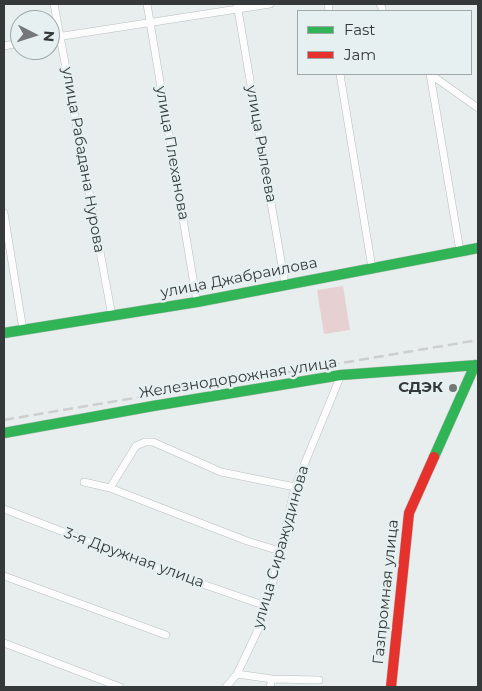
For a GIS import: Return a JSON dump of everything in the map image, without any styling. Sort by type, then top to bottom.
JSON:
[{"type":"street","name":"улица Плеханова","points":[[147,4],[197,302]]},
{"type":"street","points":[[60,36],[237,7],[270,4]]},
{"type":"street","name":"улица Рылеева","points":[[237,7],[285,284]]},
{"type":"street","name":"улица Рабадана Нурова","points":[[60,36],[112,316]]},
{"type":"street","points":[[340,75],[372,268]]},
{"type":"street","points":[[430,75],[460,251]]},
{"type":"street","points":[[431,75],[478,108]]},
{"type":"street","points":[[4,213],[23,330]]},
{"type":"street","name":"улица Джабраилова","points":[[4,333],[197,302],[478,248]]},
{"type":"street","name":"Железнодорожная улица","points":[[4,433],[153,406],[341,376],[477,365]]},
{"type":"street","name":"Газпромная улица","points":[[391,687],[409,513],[477,365]]},
{"type":"street","name":"улица Сиражудинова","points":[[226,687],[237,674],[257,632],[266,606],[295,487],[341,376]]},
{"type":"street","points":[[110,488],[136,446],[145,442],[153,442],[221,472],[295,487]]},
{"type":"street","points":[[84,482],[110,488],[247,541],[280,551]]},
{"type":"street","name":"3-я Дружная улица","points":[[4,509],[162,570],[266,606]]},
{"type":"street","points":[[4,576],[166,634]]},
{"type":"street","points":[[4,642],[120,687]]},
{"type":"street","points":[[237,674],[319,680]]},
{"type":"street","points":[[270,687],[272,678]]},
{"type":"shaded area","points":[[343,286],[350,330],[324,334],[317,290]]},
{"type":"railway","points":[[4,420],[478,340]]},
{"type":"traffic: fast","points":[[4,333],[197,302],[478,248]]},
{"type":"traffic: fast","points":[[434,457],[475,365]]},
{"type":"traffic: fast","points":[[4,433],[341,375],[478,365]]},
{"type":"traffic: jam","points":[[391,687],[409,513],[434,457]]},
{"type":"place","name":"СДЭК","points":[[453,388]]}]
